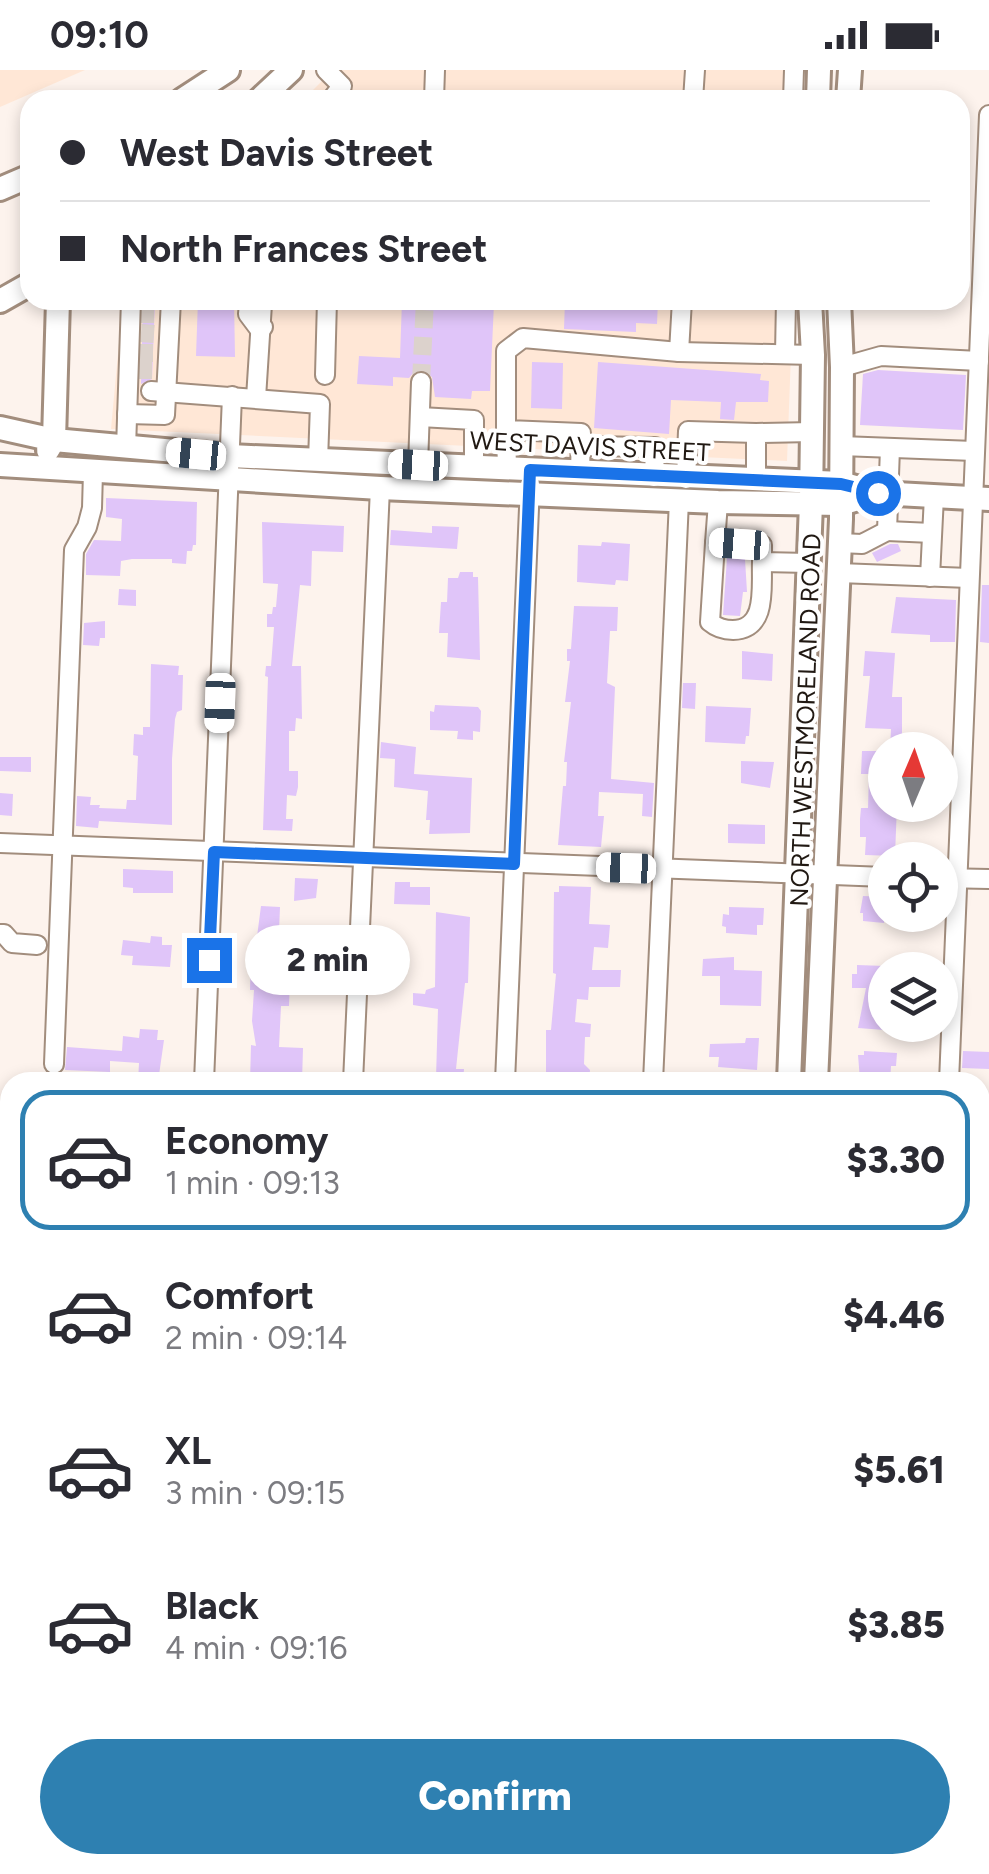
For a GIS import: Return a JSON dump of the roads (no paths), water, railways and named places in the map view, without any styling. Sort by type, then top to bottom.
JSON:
[{"type":"main road","points":[[197,90],[228,70]]},
{"type":"main road","points":[[270,90],[291,70]]},
{"type":"main road","points":[[0,301],[18,288]]},
{"type":"main road","points":[[26,467],[45,456],[54,440],[58,310]]},
{"type":"main road","name":"NORTH WESTMORELAND ROAD","points":[[790,1072],[812,493],[811,310]]},
{"type":"main road","name":"NORTH WESTMORELAND ROAD","points":[[817,1072],[851,543],[841,494],[839,310]]},
{"type":"main road","points":[[813,355],[842,362]]},
{"type":"main road","name":"WEST DAVIS STREET","points":[[0,428],[230,468],[380,488],[580,472],[654,477],[718,502],[812,493],[981,498]]},
{"type":"main road","name":"WEST DAVIS STREET","points":[[0,465],[93,472],[318,461],[474,467],[522,477],[682,489],[756,481],[812,493]]},
{"type":"street","points":[[326,70],[342,86],[339,90]]},
{"type":"street","points":[[952,842],[970,578],[981,498],[974,451],[989,115]]},
{"type":"street","points":[[253,310],[248,314],[260,330],[256,398]]},
{"type":"street","points":[[325,375],[328,310]]},
{"type":"street","points":[[679,352],[681,310]]},
{"type":"street","points":[[785,354],[786,310]]},
{"type":"street","points":[[126,448],[127,414],[146,391],[148,338]]},
{"type":"street","points":[[127,414],[165,415],[146,391],[148,338]]},
{"type":"street","points":[[505,1072],[522,477],[506,430],[506,351],[523,338],[679,352],[813,355]]},
{"type":"street","points":[[842,362],[881,356],[979,362]]},
{"type":"street","points":[[418,465],[421,382]]},
{"type":"street","points":[[146,391],[320,404],[318,461]]},
{"type":"street","points":[[204,1072],[232,396]]},
{"type":"street","points":[[420,417],[474,420],[474,467]]},
{"type":"street","points":[[506,430],[581,433],[580,472]]},
{"type":"street","points":[[653,1072],[688,431],[813,432]]},
{"type":"street","points":[[756,432],[756,481]]},
{"type":"street","points":[[581,446],[654,448],[654,477]]},
{"type":"street","points":[[842,446],[974,451]]},
{"type":"street","points":[[887,531],[883,493],[890,448]]},
{"type":"street","points":[[54,1064],[74,550],[92,508],[93,472]]},
{"type":"street","points":[[354,1072],[380,488]]},
{"type":"street","points":[[930,576],[934,496]]},
{"type":"street","points":[[715,542],[762,546],[757,618],[749,627],[731,630],[717,628],[710,622],[715,542],[718,502]]},
{"type":"street","points":[[851,543],[887,531],[932,533]]},
{"type":"street","points":[[762,562],[809,563]]},
{"type":"street","points":[[850,573],[970,578]]},
{"type":"street","points":[[0,843],[868,877]]},
{"type":"street","points":[[958,878],[989,879]]},
{"type":"street","points":[[949,932],[949,1072]]},
{"type":"street","points":[[0,934],[12,944],[37,945]]},
{"type":"tunnel","points":[[421,382],[425,310]]},
{"type":"tunnel","points":[[141,314],[154,314]]},
{"type":"tunnel","points":[[141,333],[154,334]]},
{"type":"tunnel","points":[[140,353],[153,353]]},
{"type":"tunnel","points":[[139,370],[152,370]]}]
